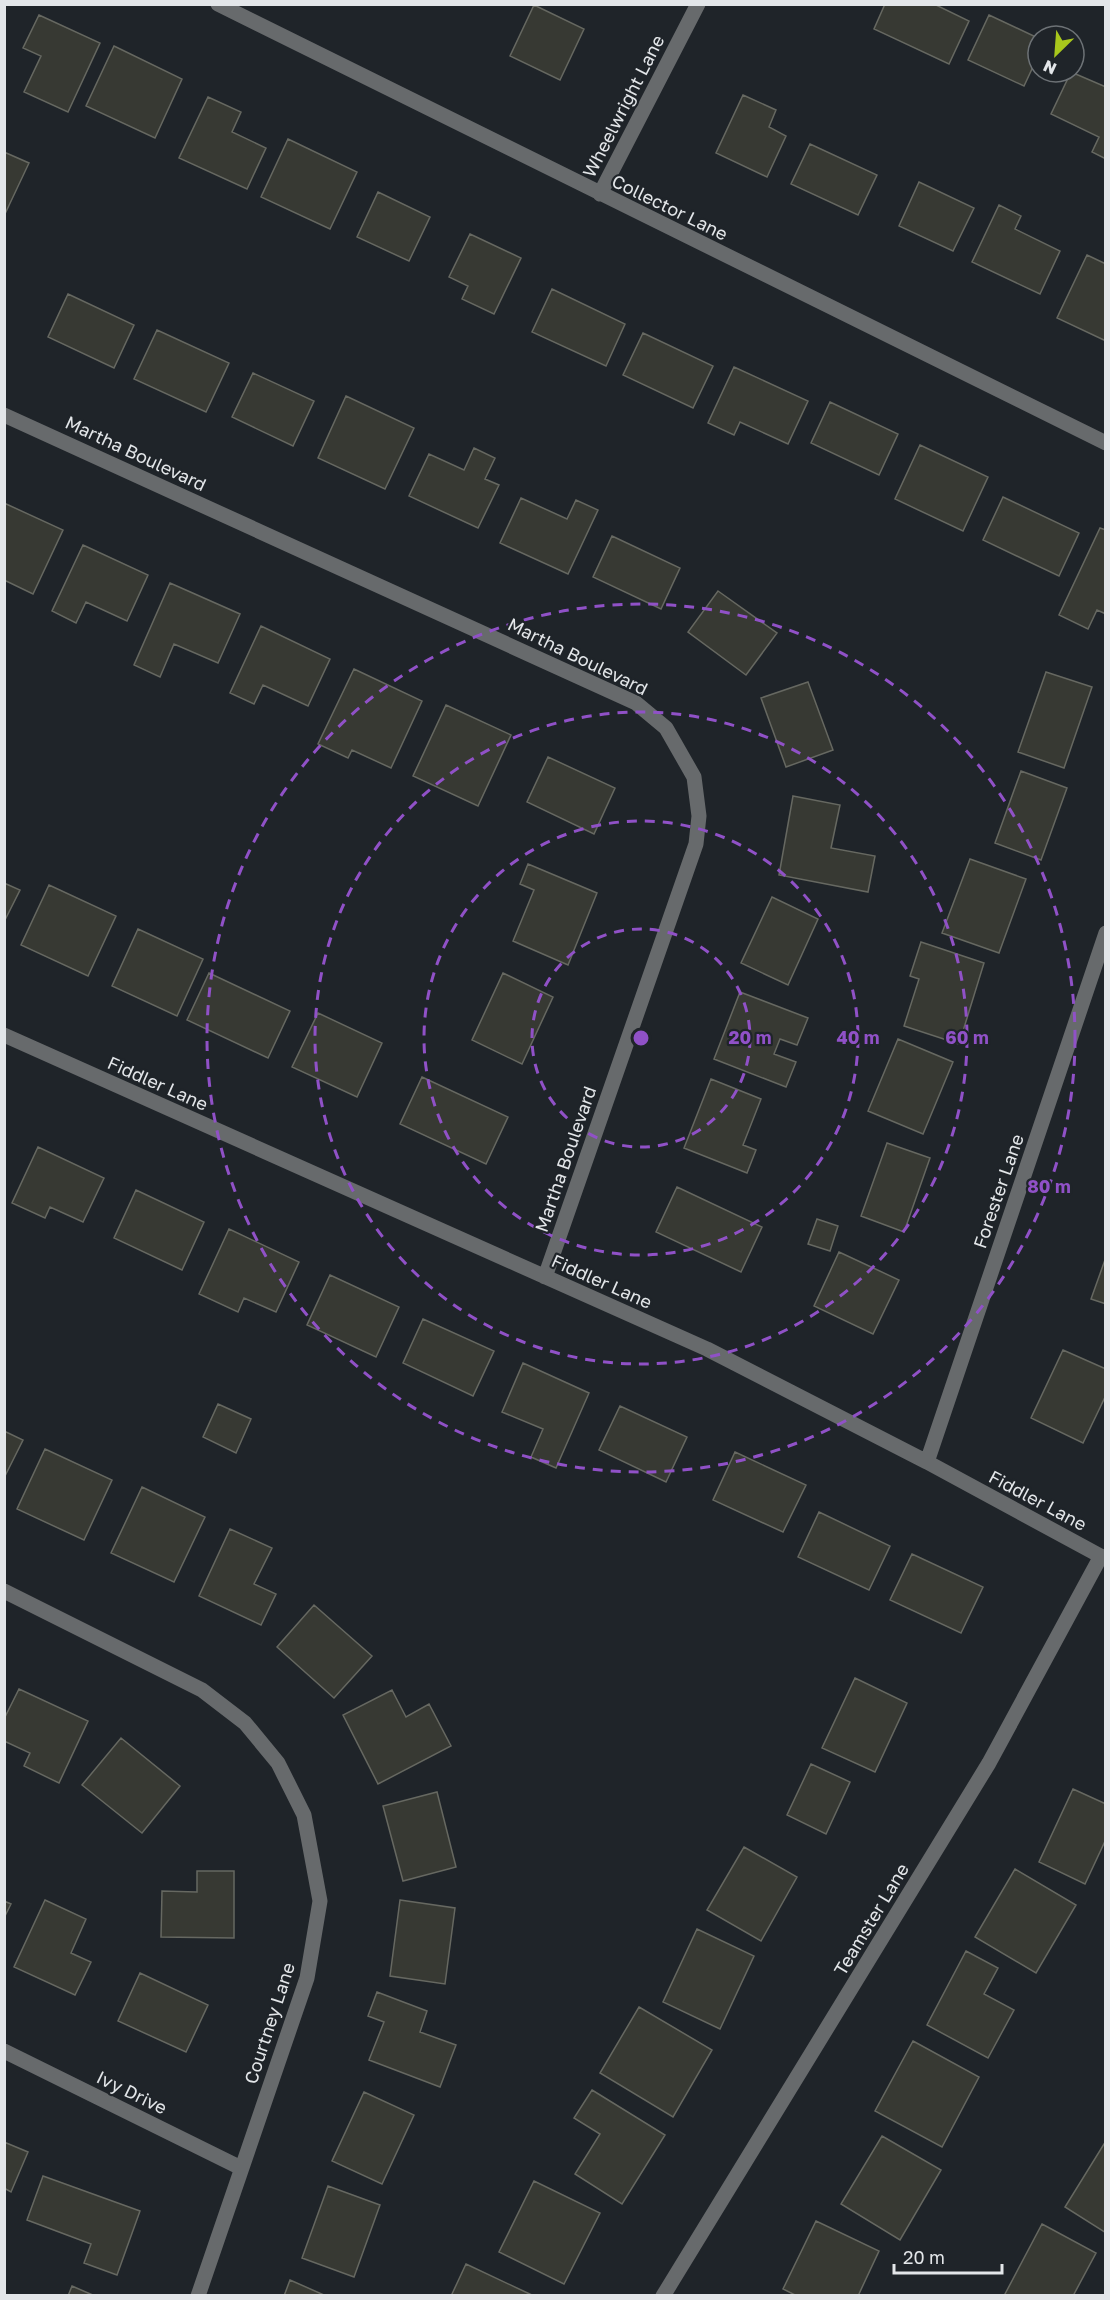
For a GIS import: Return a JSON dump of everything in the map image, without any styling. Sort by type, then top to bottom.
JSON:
[{"type":"street","name":"Wheelwright Lane","points":[[600,194],[698,4]]},
{"type":"street","name":"Collector Lane","points":[[228,7],[600,194],[1106,443]]},
{"type":"street","name":"Martha Boulevard","points":[[4,415],[636,703],[666,728],[694,777],[699,816],[696,844],[544,1277]]},
{"type":"street","name":"Forester Lane","points":[[927,1462],[1106,933]]},
{"type":"street","name":"Fiddler Lane","points":[[4,1035],[707,1349],[927,1462],[1103,1557]]},
{"type":"street","name":"Teamster Lane","points":[[663,2295],[989,1763],[1103,1557]]},
{"type":"street","name":"Courtney Lane","points":[[4,1591],[202,1690],[245,1723],[278,1763],[304,1815],[320,1901],[307,1978],[198,2295]]},
{"type":"street","name":"Ivy Drive","points":[[4,2051],[241,2168]]},
{"type":"building","points":[[885,4],[934,4],[969,21],[949,64],[874,29]]},
{"type":"building","points":[[534,5],[584,29],[560,80],[510,56]]},
{"type":"building","points":[[39,15],[100,43],[68,112],[24,92],[41,56],[23,48]]},
{"type":"building","points":[[989,15],[1026,32],[1026,82],[1024,86],[968,60]]},
{"type":"building","points":[[114,46],[182,79],[155,138],[86,106]]},
{"type":"building","points":[[1086,78],[1106,87],[1106,159],[1092,152],[1099,137],[1051,114],[1065,84],[1086,84]]},
{"type":"building","points":[[743,95],[776,110],[769,127],[786,136],[767,177],[716,153]]},
{"type":"building","points":[[208,97],[241,112],[232,132],[266,148],[247,189],[179,158]]},
{"type":"building","points":[[288,139],[357,172],[330,229],[261,197]]},
{"type":"building","points":[[810,144],[877,175],[858,215],[791,184]]},
{"type":"building","points":[[4,152],[29,163],[4,216]]},
{"type":"building","points":[[919,182],[974,208],[953,251],[899,226]]},
{"type":"building","points":[[378,192],[430,217],[409,261],[357,237]]},
{"type":"building","points":[[999,205],[1021,216],[1015,229],[1060,251],[1040,294],[972,262]]},
{"type":"building","points":[[470,234],[521,258],[494,314],[462,299],[468,286],[449,277]]},
{"type":"building","points":[[1087,255],[1106,264],[1106,341],[1057,318]]},
{"type":"building","points":[[552,289],[625,324],[606,366],[532,332]]},
{"type":"building","points":[[68,294],[134,325],[114,368],[48,337]]},
{"type":"building","points":[[157,330],[229,363],[206,412],[134,379]]},
{"type":"building","points":[[643,333],[713,366],[693,408],[623,375]]},
{"type":"building","points":[[734,367],[808,401],[788,444],[740,422],[734,435],[708,423]]},
{"type":"building","points":[[253,373],[314,401],[293,446],[232,417]]},
{"type":"building","points":[[346,396],[414,428],[385,489],[318,458]]},
{"type":"building","points":[[830,402],[898,434],[879,475],[811,443]]},
{"type":"building","points":[[920,445],[988,477],[963,531],[895,499]]},
{"type":"building","points":[[474,448],[495,458],[485,479],[499,485],[478,528],[409,496],[429,454],[464,470]]},
{"type":"building","points":[[1003,497],[1079,533],[1059,576],[983,540]]},
{"type":"building","points":[[521,498],[567,519],[576,500],[598,510],[568,574],[500,543]]},
{"type":"building","points":[[4,503],[63,530],[33,594],[4,580]]},
{"type":"building","points":[[1100,528],[1106,530],[1106,614],[1097,610],[1088,629],[1059,615]]},
{"type":"building","points":[[612,536],[680,568],[661,609],[593,577]]},
{"type":"building","points":[[83,545],[148,575],[127,621],[86,602],[76,623],[52,611]]},
{"type":"building","points":[[170,583],[240,614],[218,663],[174,644],[160,677],[134,665]]},
{"type":"building","points":[[718,591],[777,633],[746,675],[688,632]]},
{"type":"building","points":[[261,626],[330,659],[308,706],[263,685],[254,704],[230,693]]},
{"type":"building","points":[[354,669],[422,701],[391,768],[352,750],[348,758],[318,744]]},
{"type":"building","points":[[1046,672],[1092,687],[1064,768],[1018,752]]},
{"type":"building","points":[[808,682],[833,750],[786,767],[761,698]]},
{"type":"building","points":[[446,705],[511,735],[478,806],[413,776]]},
{"type":"building","points":[[548,757],[615,788],[594,834],[527,802]]},
{"type":"building","points":[[1021,771],[1067,788],[1041,860],[995,843]]},
{"type":"building","points":[[793,796],[840,805],[831,848],[875,856],[868,892],[779,875]]},
{"type":"building","points":[[970,859],[1026,879],[999,953],[942,933]]},
{"type":"building","points":[[528,864],[597,893],[568,965],[513,941],[534,890],[520,884]]},
{"type":"building","points":[[4,883],[20,890],[4,922]]},
{"type":"building","points":[[49,885],[116,916],[88,976],[21,945]]},
{"type":"building","points":[[772,897],[818,919],[788,985],[741,963]]},
{"type":"building","points":[[138,929],[203,959],[177,1016],[112,986]]},
{"type":"building","points":[[921,942],[984,963],[959,1044],[904,1026],[919,979],[910,976]]},
{"type":"building","points":[[209,973],[290,1011],[268,1058],[187,1020]]},
{"type":"building","points":[[503,973],[553,997],[522,1064],[472,1040]]},
{"type":"building","points":[[740,992],[808,1018],[797,1045],[780,1039],[774,1054],[796,1062],[786,1087],[714,1059]]},
{"type":"building","points":[[318,1013],[382,1043],[357,1097],[292,1067]]},
{"type":"building","points":[[898,1039],[953,1062],[923,1134],[868,1111]]},
{"type":"building","points":[[422,1077],[508,1117],[486,1164],[400,1124]]},
{"type":"building","points":[[711,1079],[761,1099],[743,1145],[756,1150],[747,1173],[684,1148]]},
{"type":"building","points":[[887,1143],[930,1158],[904,1232],[861,1216]]},
{"type":"building","points":[[38,1147],[104,1178],[83,1222],[50,1207],[45,1218],[12,1203]]},
{"type":"building","points":[[677,1187],[762,1227],[741,1272],[656,1232]]},
{"type":"building","points":[[136,1190],[204,1222],[182,1270],[114,1238]]},
{"type":"building","points":[[817,1219],[838,1226],[830,1251],[808,1244]]},
{"type":"building","points":[[229,1229],[299,1262],[276,1312],[244,1298],[238,1312],[199,1294]]},
{"type":"building","points":[[839,1252],[899,1280],[873,1334],[814,1306]]},
{"type":"building","points":[[1106,1257],[1106,1304],[1091,1299]]},
{"type":"building","points":[[330,1275],[399,1307],[376,1357],[307,1325]]},
{"type":"building","points":[[423,1319],[494,1351],[473,1396],[403,1363]]},
{"type":"building","points":[[1063,1350],[1106,1369],[1106,1395],[1083,1443],[1031,1418]]},
{"type":"building","points":[[523,1363],[589,1393],[556,1468],[531,1457],[543,1429],[502,1412]]},
{"type":"building","points":[[218,1404],[251,1419],[236,1453],[203,1437]]},
{"type":"building","points":[[620,1406],[687,1437],[666,1482],[599,1450]]},
{"type":"building","points":[[4,1431],[23,1440],[4,1478]]},
{"type":"building","points":[[45,1449],[112,1480],[84,1540],[17,1509]]},
{"type":"building","points":[[735,1452],[806,1485],[783,1532],[713,1500]]},
{"type":"building","points":[[142,1487],[205,1517],[174,1582],[111,1553]]},
{"type":"building","points":[[819,1512],[890,1546],[869,1590],[798,1557]]},
{"type":"building","points":[[230,1529],[272,1548],[254,1584],[276,1594],[261,1625],[199,1596]]},
{"type":"building","points":[[912,1554],[983,1587],[961,1633],[890,1600]]},
{"type":"building","points":[[314,1605],[372,1656],[334,1698],[277,1647]]},
{"type":"building","points":[[855,1678],[907,1703],[875,1772],[822,1748]]},
{"type":"building","points":[[19,1689],[88,1721],[59,1783],[24,1766],[30,1753],[4,1741],[4,1719]]},
{"type":"building","points":[[392,1690],[406,1717],[429,1704],[451,1746],[378,1784],[343,1715]]},
{"type":"building","points":[[121,1738],[180,1786],[142,1833],[82,1785]]},
{"type":"building","points":[[811,1764],[850,1782],[826,1834],[787,1815]]},
{"type":"building","points":[[1073,1789],[1106,1804],[1106,1839],[1085,1884],[1039,1862]]},
{"type":"building","points":[[437,1792],[456,1867],[403,1881],[383,1806]]},
{"type":"building","points":[[744,1847],[797,1877],[761,1941],[707,1910]]},
{"type":"building","points":[[1015,1869],[1076,1905],[1036,1973],[975,1937]]},
{"type":"building","points":[[197,1871],[234,1871],[234,1938],[161,1937],[162,1891],[197,1892]]},
{"type":"building","points":[[45,1900],[86,1919],[71,1953],[91,1962],[75,1995],[14,1967]]},
{"type":"building","points":[[400,1900],[455,1908],[445,1984],[390,1976]]},
{"type":"building","points":[[4,1901],[11,1904],[4,1918]]},
{"type":"building","points":[[697,1929],[754,1956],[720,2029],[663,2002]]},
{"type":"building","points":[[966,1951],[998,1968],[984,1994],[1014,2010],[988,2058],[927,2025]]},
{"type":"building","points":[[140,1973],[208,2005],[186,2052],[118,2021]]},
{"type":"building","points":[[377,1992],[427,2011],[420,2032],[456,2045],[440,2087],[369,2060],[384,2022],[368,2016]]},
{"type":"building","points":[[639,2007],[712,2050],[673,2117],[600,2073]]},
{"type":"building","points":[[913,2041],[979,2077],[942,2147],[875,2111]]},
{"type":"building","points":[[592,2090],[665,2135],[622,2204],[575,2174],[600,2134],[574,2118]]},
{"type":"building","points":[[364,2092],[414,2115],[382,2184],[332,2161]]},
{"type":"building","points":[[882,2136],[941,2170],[900,2240],[841,2204]]},
{"type":"building","points":[[4,2142],[28,2152],[11,2192],[4,2188]]},
{"type":"building","points":[[1104,2144],[1106,2145],[1106,2233],[1065,2207]]},
{"type":"building","points":[[43,2176],[140,2211],[117,2275],[84,2263],[91,2244],[27,2220]]},
{"type":"building","points":[[534,2181],[600,2213],[564,2284],[499,2252]]},
{"type":"building","points":[[328,2186],[380,2205],[354,2277],[302,2258]]},
{"type":"building","points":[[816,2221],[879,2251],[858,2296],[797,2296],[783,2289]]},
{"type":"building","points":[[1042,2224],[1096,2253],[1073,2296],[1008,2296],[1005,2294]]},
{"type":"building","points":[[466,2264],[534,2296],[455,2296],[452,2294]]},
{"type":"building","points":[[290,2280],[324,2295],[284,2296]]},
{"type":"building","points":[[72,2286],[95,2296],[68,2296]]}]
